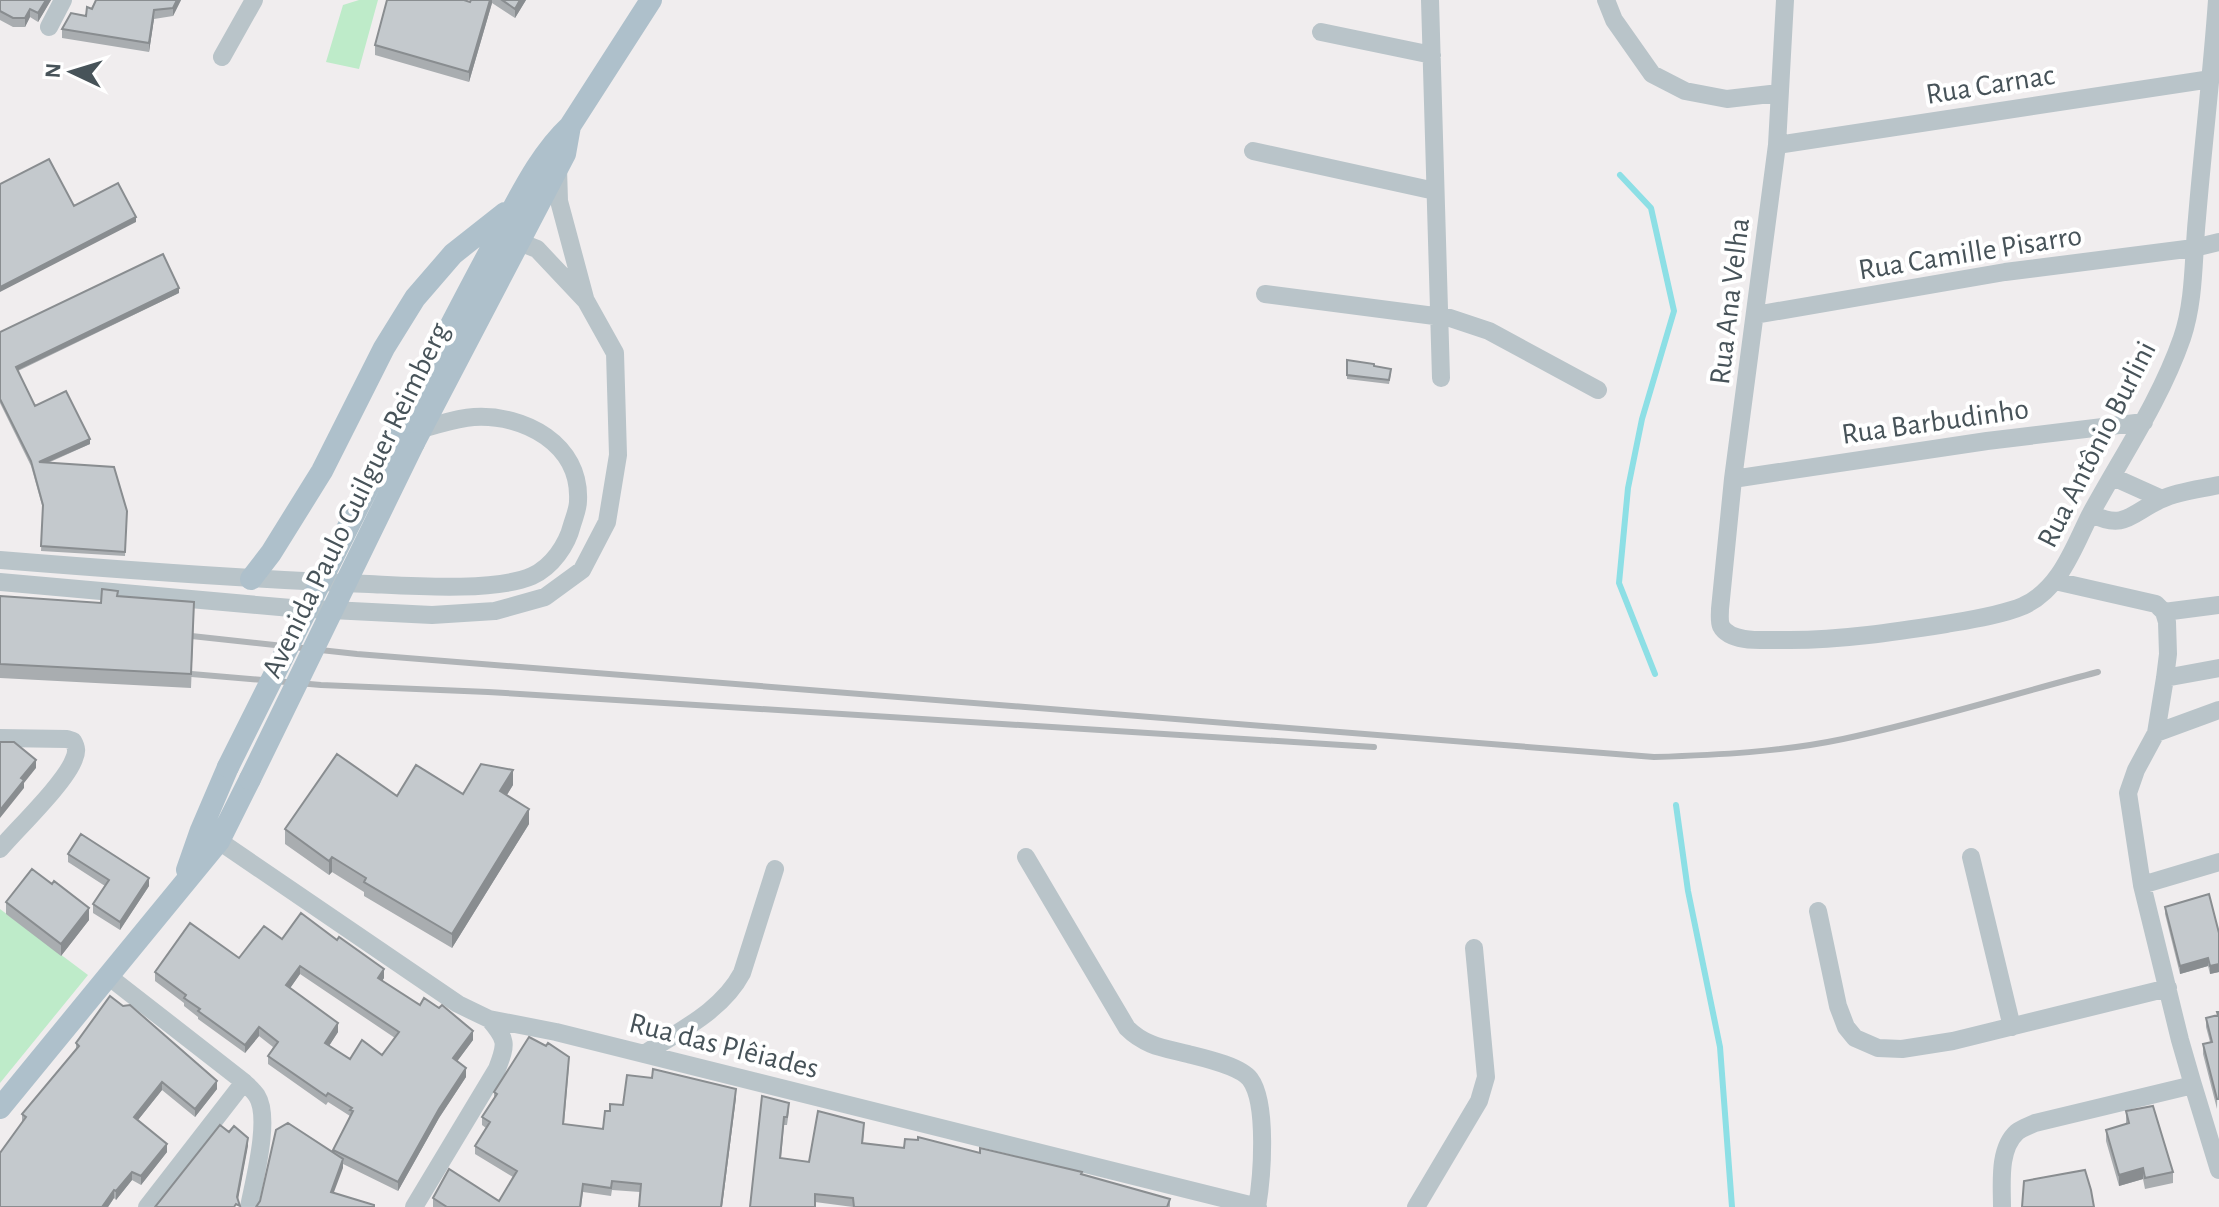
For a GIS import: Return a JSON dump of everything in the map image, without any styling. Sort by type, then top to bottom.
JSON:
[{"type":"main road","name":"Avenida Paulo Guilguer Reimberg","points":[[2,1102],[177,893],[210,836],[250,779],[516,204],[554,141],[570,126],[651,0]]},
{"type":"main road","name":"Avenida Paulo Guilguer Reimberg","points":[[500,236],[558,168],[565,154],[570,126]]},
{"type":"main road","points":[[251,579],[271,553],[322,471],[384,348],[415,298],[453,254],[500,236]]},
{"type":"main road","name":"Avenida Paulo Guilguer Reimberg","points":[[210,836],[228,767],[410,434]]},
{"type":"street","points":[[49,27],[63,0]]},
{"type":"street","points":[[222,57],[254,0]]},
{"type":"street","points":[[1430,0],[1441,378]]},
{"type":"street","points":[[1606,0],[1614,20],[1652,74],[1685,91],[1727,99],[1779,93]]},
{"type":"street","name":"Rua Ana Velha","points":[[1720,609],[1733,479],[1777,145],[1785,0]]},
{"type":"street","name":"Rua Antônio Burlini","points":[[1720,609],[1720,624],[1732,637],[1815,640],[1891,633],[1971,620],[2023,606],[2055,581],[2144,422],[2183,335],[2192,290],[2217,0]]},
{"type":"street","points":[[1321,32],[1432,55]]},
{"type":"street","name":"Rua Carnac","points":[[1777,145],[2211,79]]},
{"type":"street","points":[[1253,151],[1435,191]]},
{"type":"street","points":[[0,582],[291,608],[432,615],[495,611],[545,597],[582,570],[607,522],[618,455],[615,353],[586,301],[559,201],[558,168]]},
{"type":"street","points":[[500,236],[537,249],[586,301]]},
{"type":"street","name":"Rua Camille Pisarro","points":[[1755,315],[2005,272],[2194,248],[2219,242]]},
{"type":"street","points":[[1265,294],[1439,317],[1489,331],[1598,390]]},
{"type":"street","points":[[0,560],[251,579],[424,586],[511,582],[534,575],[552,562],[569,535],[578,501],[574,472],[548,436],[520,423],[495,417],[472,417],[410,434]]},
{"type":"street","name":"Rua Barbudinho","points":[[1733,479],[1987,441],[2144,422]]},
{"type":"street","points":[[2113,477],[2162,499]]},
{"type":"street","points":[[2091,514],[2103,520],[2123,521],[2162,499],[2219,485]]},
{"type":"street","points":[[2055,581],[2156,604],[2164,612],[2167,622],[2165,678],[2156,733],[2136,770],[2128,793],[2142,885],[2193,1085],[2219,1170]]},
{"type":"street","points":[[2164,612],[2219,605]]},
{"type":"street","points":[[2165,678],[2219,668]]},
{"type":"street","points":[[2156,733],[2219,710]]},
{"type":"street","points":[[0,738],[61,738],[73,741],[77,751],[69,768],[0,849]]},
{"type":"street","name":"Rua das Plêiades","points":[[210,836],[458,1004],[489,1019],[556,1032],[1258,1207]]},
{"type":"street","points":[[1026,857],[1127,1028],[1137,1038],[1150,1045],[1237,1070],[1249,1078],[1259,1104],[1262,1136],[1258,1207]]},
{"type":"street","points":[[1971,857],[2012,1027]]},
{"type":"street","points":[[2142,885],[2219,862]]},
{"type":"street","points":[[644,1054],[713,1008],[733,989],[742,973],[775,869]]},
{"type":"street","points":[[1818,911],[1838,1006],[1846,1027],[1855,1038],[1878,1048],[1902,1049],[1953,1041],[2168,988]]},
{"type":"street","points":[[1416,1207],[1479,1101],[1486,1077],[1474,948]]},
{"type":"street","points":[[108,976],[244,1082],[258,1097],[263,1126],[249,1207]]},
{"type":"street","points":[[414,1207],[497,1069],[504,1051],[502,1035],[489,1019]]},
{"type":"street","points":[[147,1207],[244,1082]]},
{"type":"street","points":[[2002,1207],[2003,1165],[2007,1148],[2016,1133],[2035,1123],[2193,1085]]},
{"type":"green space","points":[[359,0],[378,0],[359,69],[326,62],[343,5]]},
{"type":"green space","points":[[0,909],[88,975],[0,1083]]},
{"type":"building","points":[[0,0],[46,0],[38,13],[30,9],[25,18],[13,18],[0,11]]},
{"type":"building","points":[[96,0],[177,0],[173,8],[154,10],[149,43],[62,29],[71,13],[86,16],[87,7],[92,9]]},
{"type":"building","points":[[387,0],[490,0],[469,72],[375,45]]},
{"type":"building","points":[[502,0],[520,0],[515,9]]},
{"type":"building","points":[[49,159],[74,206],[118,183],[136,217],[0,287],[0,184]]},
{"type":"building","points":[[163,254],[179,288],[16,367],[35,406],[66,391],[90,439],[39,462],[114,467],[127,511],[125,552],[41,546],[43,505],[31,461],[0,399],[0,332]]},
{"type":"building","points":[[1347,360],[1391,369],[1389,380],[1347,375]]},
{"type":"building","points":[[102,589],[118,591],[117,596],[194,602],[191,674],[0,664],[0,596],[101,603]]},
{"type":"building","points":[[0,742],[14,742],[36,760],[0,810]]},
{"type":"building","points":[[337,754],[397,796],[416,765],[463,794],[481,764],[513,770],[500,791],[529,809],[452,934],[364,882],[366,878],[332,857],[329,861],[285,829]]},
{"type":"building","points":[[81,834],[149,878],[120,922],[93,904],[109,880],[68,854]]},
{"type":"building","points":[[32,869],[52,884],[54,881],[89,908],[61,944],[6,902]]},
{"type":"building","points":[[2209,894],[2219,933],[2219,964],[2210,966],[2208,958],[2180,966],[2165,907]]},
{"type":"building","points":[[301,913],[384,969],[378,978],[420,1005],[424,998],[439,1008],[442,1005],[473,1031],[453,1058],[466,1068],[398,1182],[333,1150],[352,1108],[328,1093],[326,1096],[268,1056],[278,1042],[259,1027],[245,1045],[198,1011],[200,1009],[184,998],[186,995],[155,972],[190,923],[239,958],[264,926],[282,939]],"holes":[[[300,966],[399,1032],[382,1055],[362,1040],[350,1059],[325,1043],[338,1023],[286,985]]]},
{"type":"building","points":[[110,996],[123,1006],[130,1005],[217,1081],[195,1109],[162,1082],[134,1117],[167,1144],[141,1176],[132,1172],[102,1207],[0,1207],[0,1153],[26,1117],[22,1114],[79,1046],[76,1043]]},
{"type":"building","points":[[2219,1012],[2219,1099],[2203,1044],[2212,1042],[2206,1018],[2218,1015]]},
{"type":"building","points":[[529,1037],[546,1046],[548,1043],[569,1057],[563,1124],[603,1129],[605,1111],[610,1111],[610,1104],[623,1105],[627,1075],[652,1078],[653,1069],[736,1089],[721,1207],[639,1207],[641,1184],[612,1181],[611,1188],[583,1184],[580,1207],[447,1207],[433,1198],[449,1169],[499,1201],[517,1171],[475,1146],[490,1122],[482,1117],[497,1094],[494,1092]]},
{"type":"building","points":[[762,1096],[789,1103],[787,1117],[784,1117],[780,1158],[809,1162],[818,1111],[864,1123],[862,1143],[904,1148],[905,1139],[918,1140],[918,1137],[980,1153],[980,1148],[1082,1172],[1170,1199],[1167,1207],[854,1207],[853,1198],[815,1194],[815,1207],[750,1207]]},
{"type":"building","points":[[2153,1106],[2173,1172],[2145,1178],[2143,1168],[2119,1175],[2106,1130],[2129,1123],[2126,1111]]},
{"type":"building","points":[[288,1123],[343,1159],[331,1192],[374,1207],[256,1207],[276,1130]]},
{"type":"building","points":[[220,1125],[229,1132],[234,1126],[248,1138],[237,1197],[240,1206],[155,1207]]},
{"type":"building","points":[[2085,1170],[2094,1207],[2022,1207],[2024,1181]]},
{"type":"waterway","points":[[1620,175],[1651,208],[1674,311],[1642,419],[1628,488],[1619,583],[1655,674]]},
{"type":"waterway","points":[[1676,805],[1688,891],[1720,1047],[1732,1207]]},
{"type":"railway","points":[[173,634],[357,654],[1654,757],[1773,750],[1843,739],[2098,672]]},
{"type":"railway","points":[[168,672],[321,685],[488,692],[1374,747]]}]
